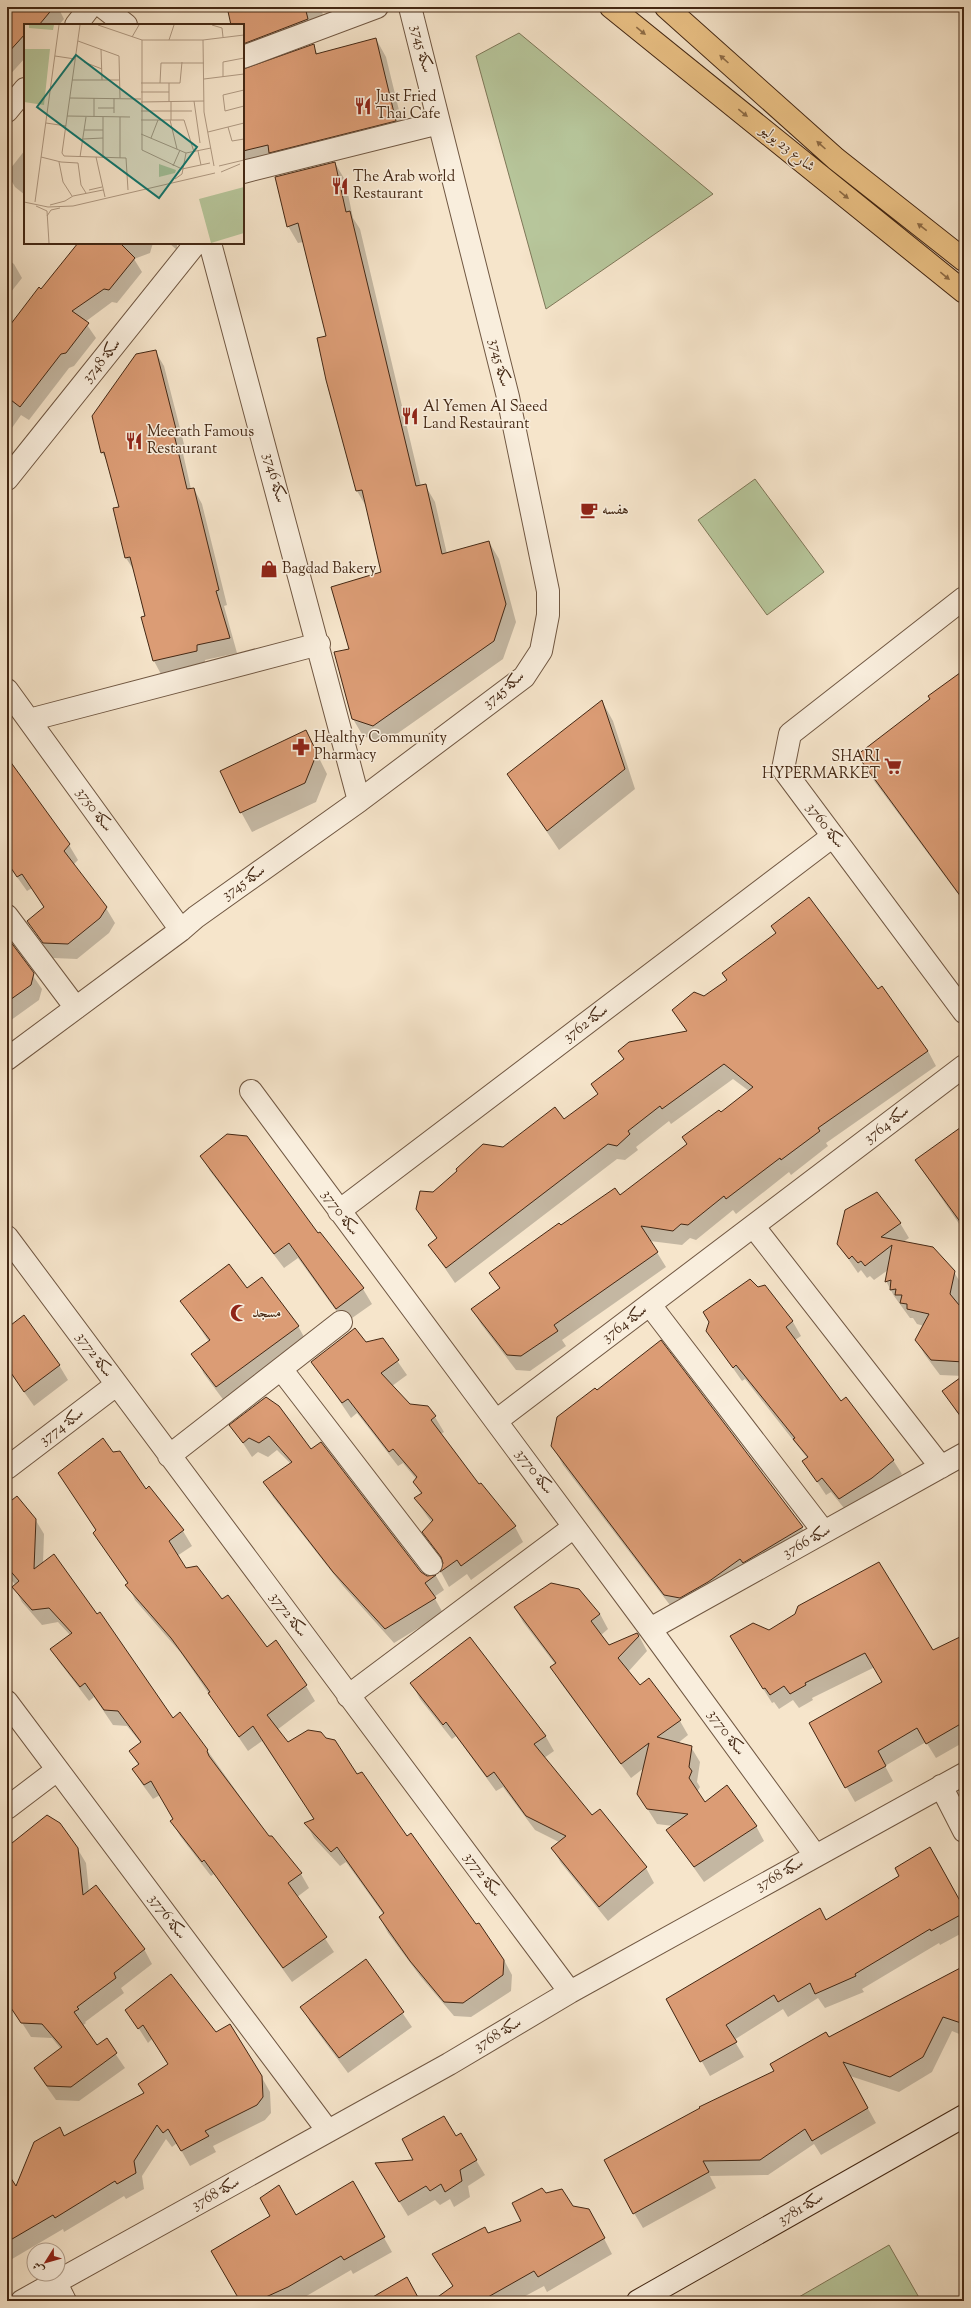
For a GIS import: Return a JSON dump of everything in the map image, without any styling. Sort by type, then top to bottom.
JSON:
[{"type":"main road","name":"شارع 23 يوليو","points":[[611,7],[964,292]]},
{"type":"main road","name":"شارع 23 يوليو","points":[[666,7],[836,158],[964,260]]},
{"type":"street","points":[[77,24],[90,7]]},
{"type":"street","points":[[103,7],[125,24]]},
{"type":"street","points":[[244,57],[377,7]]},
{"type":"street","name":"سكة 3745","points":[[7,1059],[181,930],[196,917],[359,801],[524,677],[541,651],[548,615],[548,590],[508,397],[410,7]]},
{"type":"street","points":[[7,111],[24,90]]},
{"type":"street","points":[[244,172],[439,123]]},
{"type":"street","name":"سكة 3748","points":[[7,478],[195,244]]},
{"type":"street","name":"سكة 3746","points":[[210,244],[319,644],[359,801]]},
{"type":"street","name":"سكة 3760","points":[[964,598],[790,734],[783,769],[964,1012]]},
{"type":"street","points":[[29,720],[319,644]]},
{"type":"street","name":"سكة 3750","points":[[7,690],[181,930]]},
{"type":"street","name":"سكة 3762","points":[[339,1211],[833,836]]},
{"type":"street","points":[[7,916],[76,1008]]},
{"type":"street","name":"سكة 3764","points":[[496,1421],[754,1227],[964,1066]]},
{"type":"street","name":"سكة 3770","points":[[251,1091],[650,1629],[815,1855]]},
{"type":"street","points":[[754,1227],[940,1467]]},
{"type":"street","name":"سكة 3772","points":[[7,1237],[570,1992]]},
{"type":"street","points":[[650,1305],[824,1532]]},
{"type":"street","points":[[169,1456],[341,1322]]},
{"type":"street","points":[[281,1369],[431,1564]]},
{"type":"street","name":"سكة 3774","points":[[7,1468],[116,1385]]},
{"type":"street","name":"سكة 3766","points":[[650,1629],[964,1454]]},
{"type":"street","points":[[348,1696],[574,1527]]},
{"type":"street","name":"سكة 3776","points":[[7,1702],[328,2131]]},
{"type":"street","points":[[7,1808],[57,1770]]},
{"type":"street","name":"سكة 3768","points":[[22,2301],[61,2292],[328,2131],[448,2064],[570,1992],[815,1855],[964,1774]]},
{"type":"street","points":[[941,1786],[964,1831]]},
{"type":"street","name":"سكة 3781","points":[[638,2301],[964,2116]]},
{"type":"green space","points":[[519,33],[713,194],[546,309],[476,56]]},
{"type":"green space","points":[[755,479],[824,572],[767,615],[698,520]]},
{"type":"green space","points":[[889,2245],[921,2301],[792,2301]]},
{"type":"building","points":[[7,7],[54,7],[40,24],[24,24],[24,35],[7,54]]},
{"type":"building","points":[[227,7],[305,7],[308,19],[244,44],[244,24],[231,24]]},
{"type":"building","points":[[376,38],[396,121],[269,153],[268,145],[244,151],[244,69],[314,44],[316,54]]},
{"type":"building","points":[[335,162],[346,212],[350,211],[416,486],[426,484],[442,554],[489,541],[506,604],[494,641],[373,726],[352,719],[334,652],[349,649],[331,587],[381,572],[362,490],[356,491],[326,380],[317,338],[326,336],[298,223],[287,227],[275,177]]},
{"type":"building","points":[[77,244],[121,244],[135,258],[109,290],[104,289],[72,311],[89,323],[66,353],[61,354],[20,407],[7,397],[7,329],[39,287],[41,289]]},
{"type":"building","points":[[156,350],[177,433],[174,434],[187,489],[194,488],[219,590],[216,591],[230,638],[197,645],[197,651],[153,661],[141,617],[145,616],[130,557],[125,558],[113,508],[119,507],[104,452],[101,453],[92,416],[136,354]]},
{"type":"building","points":[[964,670],[964,901],[857,755],[930,699],[928,696]]},
{"type":"building","points":[[602,700],[625,769],[547,831],[507,774]]},
{"type":"building","points":[[306,730],[317,753],[305,783],[240,813],[220,771]]},
{"type":"building","points":[[7,757],[70,844],[64,851],[107,907],[100,918],[68,944],[43,943],[27,921],[44,907],[22,874],[17,877],[7,862]]},
{"type":"building","points":[[809,897],[878,989],[882,986],[928,1051],[818,1128],[820,1131],[781,1160],[780,1158],[726,1199],[724,1196],[688,1225],[681,1224],[673,1231],[641,1226],[658,1252],[554,1325],[558,1331],[521,1356],[507,1355],[471,1309],[500,1288],[489,1273],[559,1223],[561,1225],[615,1188],[620,1195],[687,1144],[682,1137],[719,1110],[721,1112],[753,1087],[724,1064],[662,1109],[660,1106],[628,1131],[630,1134],[617,1146],[608,1144],[446,1268],[428,1245],[437,1238],[416,1209],[420,1191],[433,1192],[457,1171],[456,1169],[483,1144],[503,1147],[555,1107],[564,1119],[598,1094],[591,1084],[624,1059],[618,1051],[629,1042],[687,1031],[672,1010],[694,992],[704,996],[727,980],[722,973],[776,933],[771,926]]},
{"type":"building","points":[[7,937],[34,973],[31,985],[7,1002]]},
{"type":"building","points":[[964,1125],[964,1227],[915,1160]]},
{"type":"building","points":[[227,1134],[247,1136],[318,1233],[320,1232],[364,1288],[336,1309],[289,1243],[274,1254],[200,1156]]},
{"type":"building","points":[[877,1192],[901,1223],[881,1237],[933,1247],[955,1271],[950,1294],[964,1311],[964,1362],[931,1360],[915,1340],[929,1314],[907,1309],[907,1304],[900,1303],[902,1295],[895,1295],[896,1289],[890,1290],[891,1280],[885,1282],[892,1245],[865,1266],[861,1261],[858,1263],[852,1256],[849,1259],[837,1244],[845,1210]]},
{"type":"building","name":"مسجد","points":[[229,1264],[247,1288],[262,1277],[299,1326],[216,1387],[191,1354],[210,1340],[180,1301]]},
{"type":"building","points":[[750,1279],[758,1287],[765,1285],[793,1321],[786,1327],[841,1401],[846,1397],[894,1460],[872,1478],[839,1499],[822,1478],[817,1482],[802,1461],[808,1457],[793,1439],[795,1438],[736,1365],[733,1368],[706,1331],[709,1322],[703,1312]]},
{"type":"building","points":[[24,1315],[60,1365],[24,1392],[7,1367],[7,1328]]},
{"type":"building","points":[[355,1328],[366,1342],[383,1338],[399,1360],[381,1373],[410,1404],[428,1406],[436,1416],[431,1420],[479,1484],[481,1483],[516,1526],[461,1566],[457,1560],[440,1572],[443,1563],[441,1557],[422,1532],[433,1520],[414,1498],[422,1493],[413,1482],[417,1477],[393,1449],[389,1452],[348,1399],[342,1403],[311,1362]]},
{"type":"building","points":[[661,1340],[803,1527],[743,1563],[740,1559],[708,1582],[680,1598],[664,1595],[551,1446],[557,1417],[595,1388],[597,1390]]},
{"type":"building","points":[[964,1375],[964,1421],[942,1391]]},
{"type":"building","points":[[266,1397],[279,1406],[311,1449],[321,1442],[421,1572],[427,1576],[436,1575],[425,1583],[436,1598],[385,1629],[333,1572],[263,1482],[292,1462],[269,1436],[259,1443],[249,1438],[243,1443],[229,1425]]},
{"type":"building","points":[[103,1438],[113,1452],[120,1451],[146,1489],[149,1486],[184,1530],[169,1541],[186,1568],[197,1566],[222,1599],[228,1595],[267,1647],[276,1640],[307,1685],[267,1715],[288,1742],[308,1730],[321,1732],[326,1738],[335,1740],[357,1774],[362,1772],[407,1836],[411,1833],[476,1924],[479,1923],[504,1960],[503,1975],[463,2003],[444,2002],[410,1961],[379,1917],[384,1913],[337,1847],[331,1852],[304,1823],[314,1819],[253,1726],[239,1737],[208,1693],[210,1692],[171,1638],[125,1585],[128,1583],[93,1533],[96,1530],[58,1473]]},
{"type":"building","points":[[17,1496],[36,1519],[34,1569],[54,1554],[97,1614],[100,1612],[173,1718],[180,1712],[208,1750],[209,1756],[269,1836],[272,1836],[302,1873],[288,1883],[327,1937],[283,1968],[204,1860],[202,1862],[170,1821],[173,1819],[151,1781],[144,1785],[132,1769],[139,1764],[129,1751],[141,1742],[118,1711],[104,1710],[85,1683],[80,1687],[50,1649],[72,1633],[49,1608],[32,1610],[12,1587],[19,1581],[7,1567],[7,1504]]},
{"type":"building","points":[[879,1562],[933,1650],[964,1635],[964,1722],[926,1744],[917,1728],[878,1751],[886,1766],[845,1788],[809,1723],[882,1682],[865,1653],[805,1683],[806,1685],[790,1694],[784,1686],[770,1695],[765,1688],[763,1689],[730,1636],[753,1623],[769,1630],[795,1614],[798,1606]]},
{"type":"building","points":[[551,1583],[579,1589],[600,1614],[591,1621],[609,1645],[637,1633],[639,1636],[618,1658],[640,1685],[649,1678],[681,1720],[657,1737],[692,1746],[689,1767],[692,1771],[689,1778],[705,1802],[727,1785],[757,1826],[694,1867],[666,1830],[688,1814],[647,1809],[637,1794],[649,1743],[621,1764],[550,1667],[556,1663],[514,1607]]},
{"type":"building","points":[[470,1637],[546,1736],[534,1744],[592,1815],[600,1809],[647,1867],[599,1907],[551,1848],[566,1836],[526,1816],[494,1772],[487,1777],[446,1722],[443,1725],[410,1683]]},
{"type":"building","points":[[47,1815],[60,1823],[78,1848],[83,1895],[96,1885],[145,1949],[114,1973],[116,1978],[77,2007],[79,2009],[74,2012],[97,2045],[107,2038],[117,2053],[71,2087],[47,2086],[34,2068],[62,2047],[42,2024],[21,2023],[7,2002],[7,1847]]},
{"type":"building","points":[[930,1847],[964,1908],[964,1913],[931,1931],[930,1929],[855,1974],[856,1976],[815,1994],[810,1983],[778,2002],[774,1995],[726,2025],[737,2042],[700,2062],[666,1999],[820,1908],[826,1920],[899,1876],[895,1868]]},
{"type":"building","points":[[366,1959],[404,2012],[339,2058],[300,2007]]},
{"type":"building","points":[[964,1966],[964,2024],[943,2017],[923,2057],[890,2077],[843,2062],[868,2108],[812,2141],[805,2129],[760,2160],[703,2161],[709,2172],[633,2214],[604,2160],[700,2108],[699,2107],[774,2071],[770,2064],[826,2032],[829,2037]]},
{"type":"building","points":[[171,1974],[216,2032],[230,2024],[262,2076],[263,2097],[257,2105],[205,2131],[209,2136],[181,2151],[168,2129],[163,2133],[157,2125],[134,2161],[136,2173],[117,2184],[115,2181],[55,2218],[53,2215],[7,2242],[7,2172],[16,2186],[34,2142],[60,2127],[64,2136],[144,2093],[138,2084],[168,2064],[143,2025],[138,2029],[125,2010]]},
{"type":"building","points":[[444,2116],[456,2136],[461,2133],[477,2160],[460,2170],[462,2181],[445,2192],[441,2184],[430,2191],[426,2186],[399,2202],[375,2163],[413,2160],[402,2139]]},
{"type":"building","points":[[353,2181],[385,2237],[344,2260],[341,2256],[288,2287],[257,2301],[240,2301],[211,2251],[270,2216],[260,2198],[279,2185],[296,2215]]},
{"type":"building","points":[[542,2188],[546,2193],[562,2189],[573,2206],[589,2209],[605,2238],[538,2277],[534,2271],[481,2301],[432,2301],[453,2286],[432,2254],[485,2227],[488,2233],[521,2221],[512,2203]]},
{"type":"building","points":[[407,2277],[420,2301],[366,2301]]},
{"type":"place","name":"Just Fried Thai Cafe","points":[[363,106]]},
{"type":"place","name":"The Arab world Restaurant","points":[[340,186]]},
{"type":"place","name":"Al Yemen Al Saeed Land Restaurant","points":[[410,416]]},
{"type":"place","name":"Meerath Famous Restaurant","points":[[134,441]]},
{"type":"place","name":"هفسه","points":[[589,510]]},
{"type":"place","name":"Bagdad Bakery","points":[[269,569]]},
{"type":"place","name":"Healthy Community Pharmacy","points":[[301,747]]},
{"type":"place","name":"SHARI HYPERMARKET","points":[[893,766]]},
{"type":"place","name":"مسجد","points":[[239,1313]]}]
